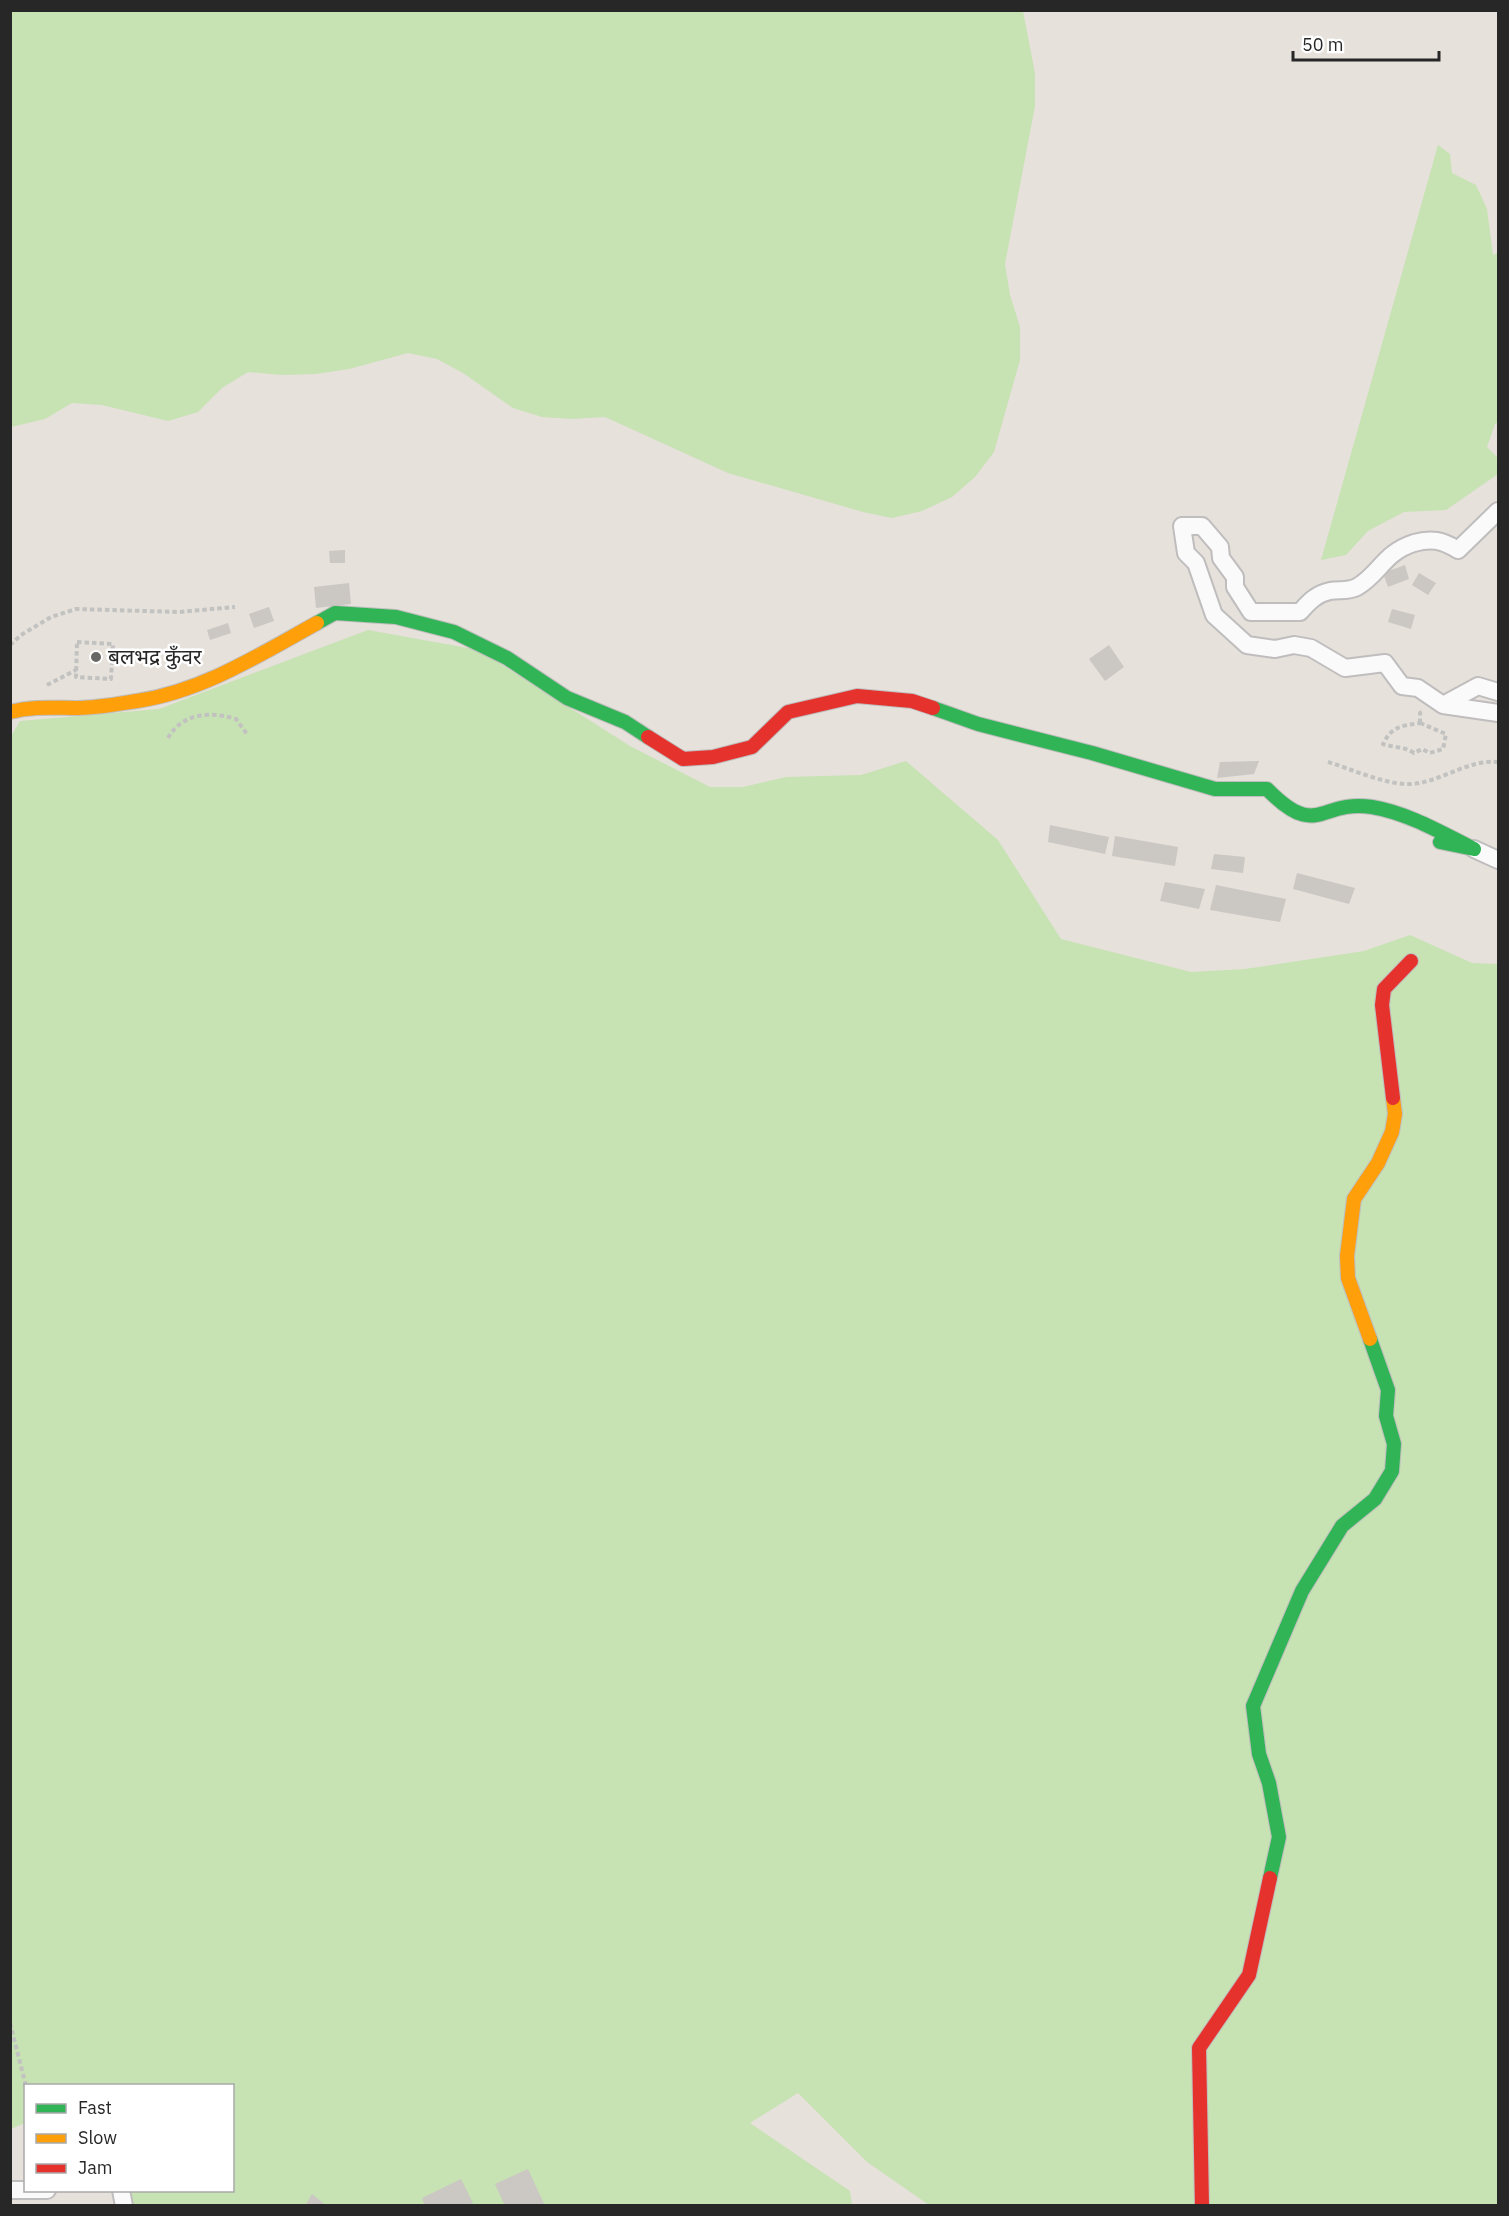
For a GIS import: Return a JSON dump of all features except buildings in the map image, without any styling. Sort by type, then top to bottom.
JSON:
[{"type":"street","points":[[1498,511],[1458,550],[1447,543],[1426,539],[1404,546],[1394,551],[1359,586],[1347,591],[1330,591],[1313,597],[1300,612],[1272,614],[1251,612],[1234,587],[1235,577],[1221,558],[1220,547],[1202,526],[1182,526],[1186,553],[1196,563],[1214,615],[1246,645],[1275,649],[1294,645],[1311,648],[1345,668],[1385,663],[1402,686],[1418,688],[1443,705],[1498,713]]},
{"type":"street","points":[[10,712],[28,707],[80,708],[139,701],[180,692],[231,671],[335,613],[396,617],[454,632],[507,658],[567,698],[625,722],[682,759],[713,757],[752,747],[788,712],[857,696],[912,701],[978,724],[1092,753],[1215,789],[1268,789],[1288,811],[1305,817],[1330,813],[1356,804],[1374,807],[1406,816],[1498,860]]},
{"type":"street","points":[[1443,705],[1478,686],[1498,692]]},
{"type":"street","points":[[1440,842],[1474,849]]},
{"type":"street","points":[[1202,2205],[1199,2048],[1249,1975],[1279,1837],[1269,1783],[1259,1754],[1253,1706],[1302,1591],[1342,1526],[1375,1499],[1392,1472],[1394,1444],[1386,1416],[1388,1390],[1348,1278],[1347,1256],[1353,1198],[1378,1163],[1392,1132],[1395,1114],[1382,1005],[1384,988],[1411,961]]},
{"type":"path","points":[[10,645],[21,635],[51,617],[76,609],[180,612],[235,607]]},
{"type":"path","points":[[77,642],[113,644],[111,679],[76,677],[77,642]]},
{"type":"path","points":[[168,738],[183,720],[210,715],[236,719],[247,734]]},
{"type":"path","points":[[1420,723],[1446,734],[1443,749],[1430,753],[1422,749],[1414,753],[1406,747],[1395,748],[1383,744],[1389,731],[1396,727],[1420,723]]},
{"type":"path","points":[[1328,762],[1404,784],[1424,780],[1479,761],[1498,762]]},
{"type":"path","points":[[10,2023],[26,2084]]},
{"type":"green space","points":[[11,10],[1023,11],[1035,73],[1035,106],[1005,264],[1010,295],[1020,327],[1020,360],[994,452],[975,477],[952,497],[922,511],[892,518],[863,512],[728,473],[605,417],[572,419],[542,417],[513,408],[463,373],[437,359],[408,353],[349,369],[316,374],[282,375],[248,372],[222,388],[198,412],[168,421],[102,405],[72,403],[45,419],[11,427]]},
{"type":"green space","points":[[1438,145],[1450,154],[1452,173],[1476,185],[1487,209],[1493,255],[1498,253],[1498,422],[1495,424],[1487,447],[1498,458],[1498,474],[1446,510],[1404,512],[1368,531],[1346,555],[1321,560]]},
{"type":"green space","points":[[368,630],[479,650],[630,746],[710,787],[743,787],[786,777],[861,775],[906,761],[998,840],[1061,939],[1191,972],[1245,969],[1364,951],[1410,935],[1472,963],[1498,964],[1498,2205],[929,2205],[867,2162],[798,2093],[750,2123],[850,2191],[852,2205],[130,2205],[126,2192],[234,2192],[234,2084],[24,2084],[24,2123],[11,2129],[10,738],[20,721],[159,709]]},
{"type":"traffic: fast","points":[[317,623],[335,613],[396,617],[454,632],[507,658],[567,698],[625,722],[648,737]]},
{"type":"traffic: fast","points":[[933,708],[978,724],[1092,753],[1215,789],[1267,789],[1297,813],[1319,814],[1354,806],[1385,810],[1424,824],[1474,849],[1440,842]]},
{"type":"traffic: fast","points":[[1270,1878],[1279,1837],[1269,1783],[1259,1754],[1253,1706],[1302,1591],[1342,1526],[1375,1499],[1392,1471],[1394,1444],[1386,1416],[1388,1390],[1370,1339]]},
{"type":"traffic: slow","points":[[10,712],[35,708],[100,707],[161,696],[185,689],[230,670],[317,623]]},
{"type":"traffic: slow","points":[[1370,1339],[1348,1278],[1347,1256],[1354,1199],[1378,1163],[1392,1132],[1395,1114],[1393,1098]]},
{"type":"traffic: jam","points":[[648,737],[683,759],[713,757],[752,747],[788,712],[857,696],[912,701],[933,708]]},
{"type":"traffic: jam","points":[[1393,1098],[1382,1005],[1384,989],[1411,961]]},
{"type":"traffic: jam","points":[[1202,2206],[1199,2048],[1249,1975],[1270,1878]]},
{"type":"place","name":"बलभद्र कुँवर","points":[[96,657]]}]
